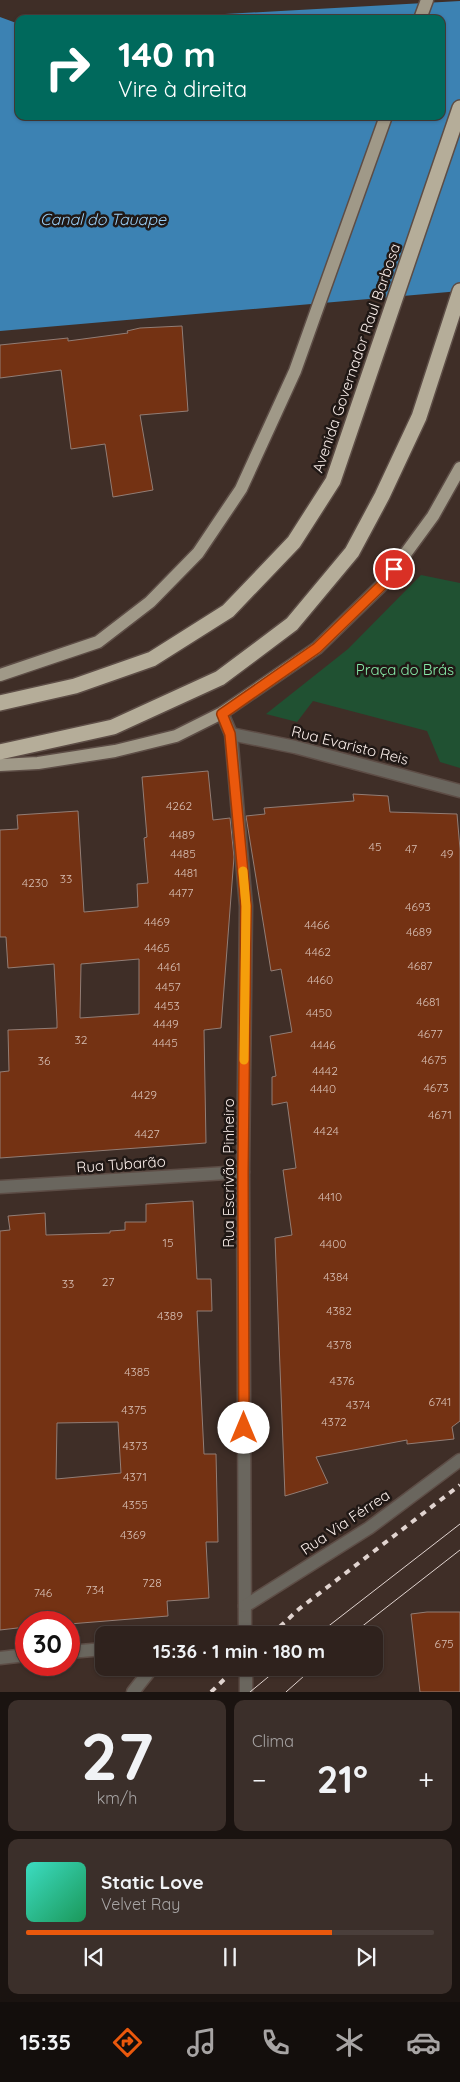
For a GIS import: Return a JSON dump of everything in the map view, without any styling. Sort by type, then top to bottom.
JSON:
[{"type":"highway","name":"Avenida Governador Raul Barbosa","points":[[0,703],[75,686],[152,659],[228,610],[294,542],[333,481],[460,108]]},
{"type":"highway","points":[[0,752],[113,727],[220,678],[292,624],[352,552],[382,496],[418,417],[460,291]]},
{"type":"main road","points":[[421,15],[427,0]]},
{"type":"main road","points":[[0,675],[98,642],[150,602],[198,552],[240,489],[295,371],[385,120]]},
{"type":"main road","points":[[0,765],[38,763],[116,751],[176,736],[222,714],[317,648],[384,583],[433,516],[460,468]]},
{"type":"street","name":"Rua Escrivão Pinheiro","points":[[222,714],[230,734],[246,906],[243,1172],[245,1626]]},
{"type":"street","name":"Rua Evaristo Reis","points":[[230,734],[295,748],[460,791]]},
{"type":"street","name":"Rua Tubarão","points":[[0,1188],[243,1172]]},
{"type":"street","name":"Rua Via Férrea","points":[[245,1606],[369,1528],[460,1460]]},
{"type":"street","points":[[80,1651],[95,1650]]},
{"type":"street","points":[[0,1658],[15,1657]]},
{"type":"street","points":[[133,1692],[146,1676]]},
{"type":"street","points":[[246,1676],[246,1692]]},
{"type":"green space","name":"Praça do Brás","points":[[421,575],[460,583],[460,768],[440,762],[427,731],[313,701],[297,722],[266,714],[348,649]]},
{"type":"water","name":"Canal do Tauape","points":[[460,1],[460,291],[0,331],[0,17],[15,23],[15,120],[445,120],[445,15],[208,15]]},
{"type":"building","points":[[182,326],[188,411],[140,415],[153,490],[113,497],[105,444],[71,449],[61,370],[0,378],[0,345],[68,338],[68,341],[128,333],[127,331],[140,328]]},
{"type":"building","points":[[208,771],[213,820],[230,818],[234,857],[221,1028],[204,1030],[206,1143],[0,1158],[0,1072],[9,1071],[8,1030],[57,1028],[57,1022],[54,964],[8,968],[6,937],[0,937],[0,830],[18,829],[17,815],[78,811],[84,912],[138,907],[137,884],[148,883],[144,838],[147,837],[142,777]],"holes":[[[139,959],[139,1014],[80,1018],[81,964]]]},
{"type":"building","points":[[353,794],[388,796],[390,812],[457,814],[460,849],[460,1421],[452,1427],[454,1439],[407,1444],[407,1440],[316,1457],[328,1483],[285,1496],[275,1238],[292,1235],[283,1170],[296,1168],[287,1102],[272,1105],[272,1077],[276,1076],[270,1036],[292,1032],[281,969],[271,971],[246,816],[265,814],[264,808],[354,801]]},
{"type":"building","points":[[193,1201],[197,1279],[211,1279],[212,1311],[197,1311],[204,1454],[216,1454],[218,1542],[206,1542],[209,1598],[167,1601],[168,1616],[80,1623],[80,1611],[15,1611],[15,1628],[0,1630],[0,1231],[10,1230],[8,1216],[45,1213],[46,1235],[110,1233],[110,1231],[125,1230],[125,1222],[146,1222],[146,1204]],"holes":[[[118,1422],[121,1473],[56,1479],[57,1423]]]},
{"type":"building","points":[[460,1612],[460,1692],[420,1692],[411,1614]]},
{"type":"tram line","points":[[329,1626],[460,1524]]},
{"type":"tram line","points":[[363,1626],[460,1550]]},
{"type":"tram line","points":[[250,1692],[269,1676]]},
{"type":"tram line","points":[[286,1692],[304,1676]]},
{"type":"railway","points":[[281,1626],[299,1609],[460,1485]]},
{"type":"railway","points":[[211,1692],[228,1676]]},
{"type":"slow traffic","points":[[243,871],[246,906],[244,1060]]},
{"type":"route","points":[[244,1428],[243,1172],[246,906],[230,734],[222,714],[317,648],[384,583],[394,569]]}]
